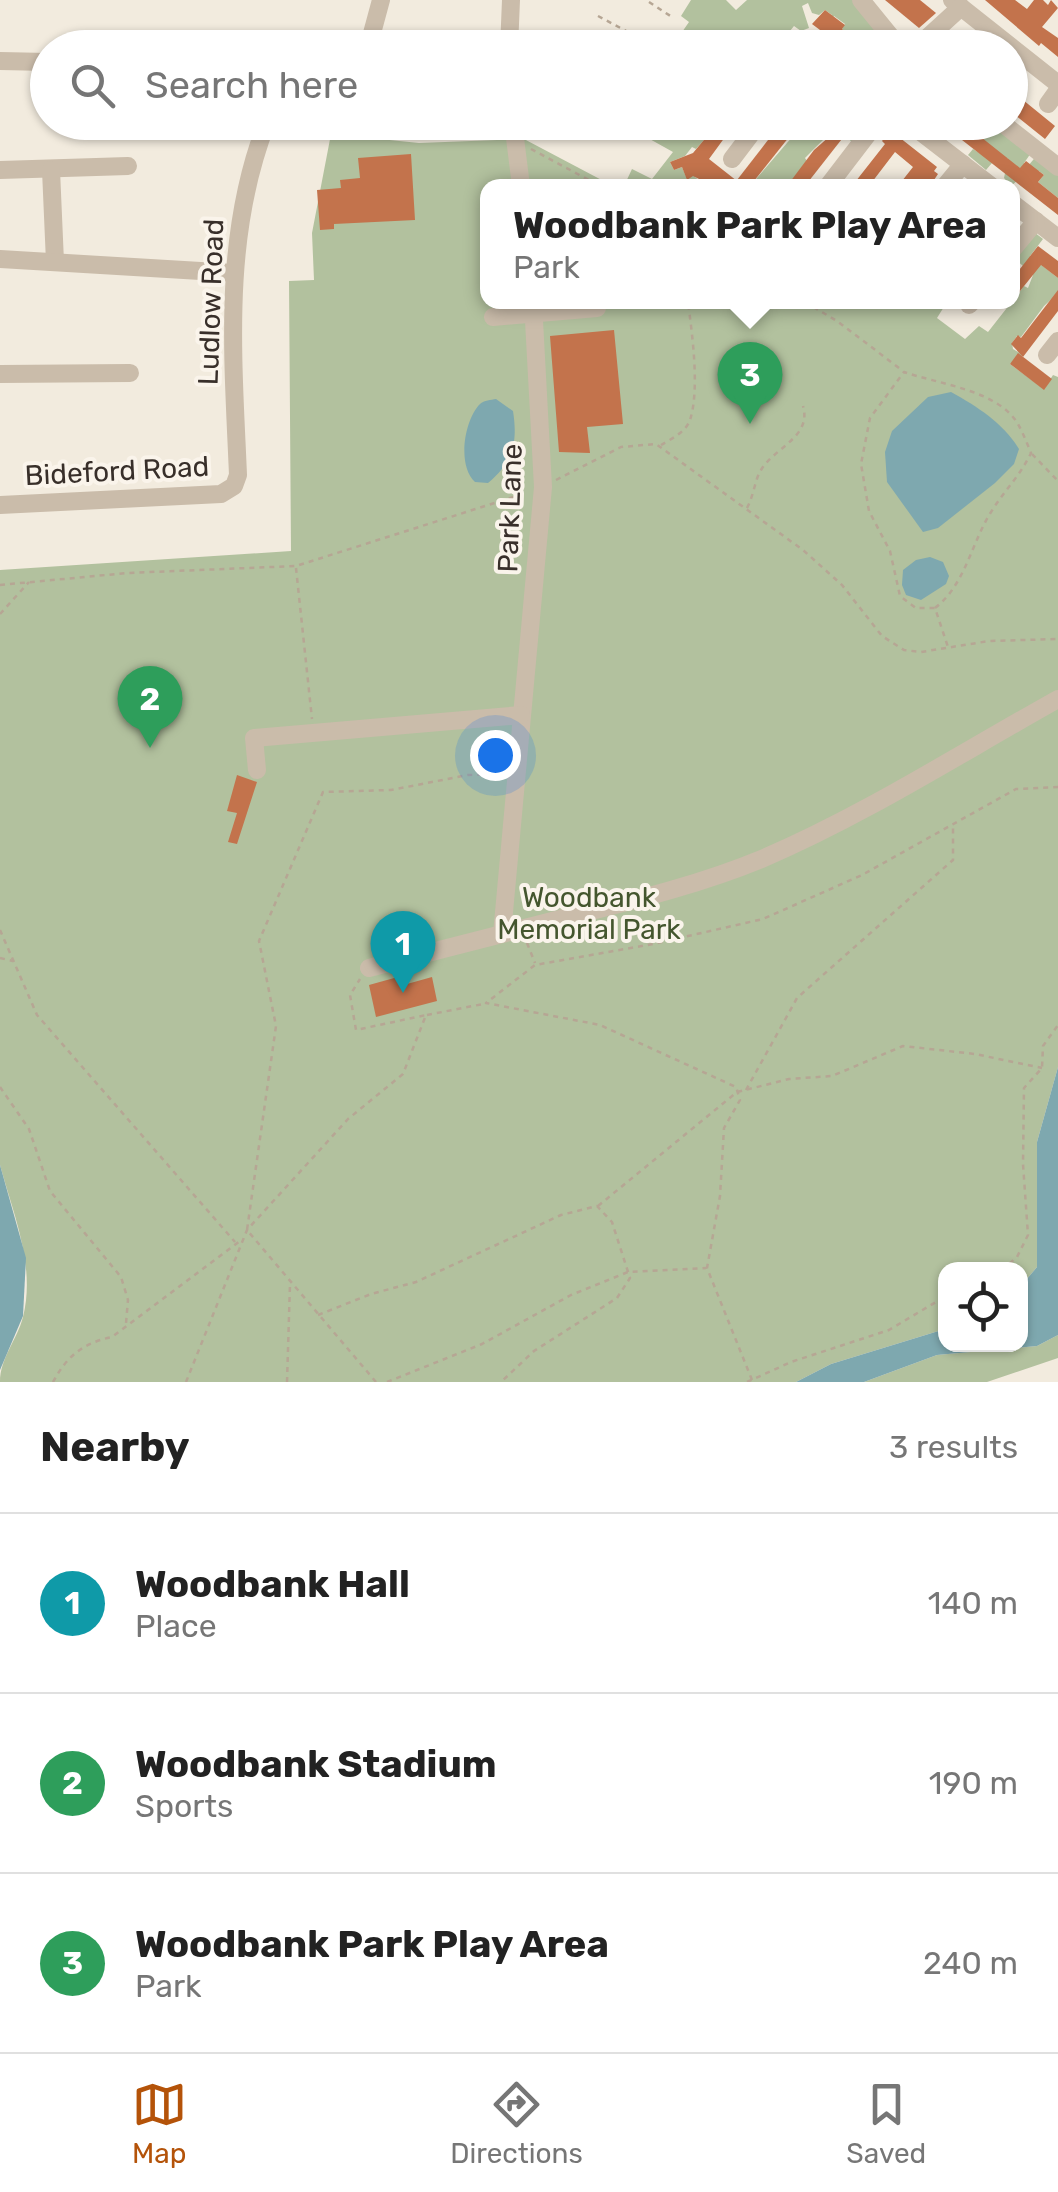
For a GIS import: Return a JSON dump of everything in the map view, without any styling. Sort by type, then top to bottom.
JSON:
[{"type":"street","points":[[509,30],[510,0]]},
{"type":"street","points":[[861,0],[885,30]]},
{"type":"street","points":[[372,30],[380,2]]},
{"type":"street","points":[[932,30],[957,3],[986,30]]},
{"type":"street","points":[[0,61],[30,62]]},
{"type":"street","points":[[1028,69],[1054,93]]},
{"type":"street","name":"Ludlow Road","points":[[234,486],[238,475],[234,273],[245,186],[258,140]]},
{"type":"street","points":[[516,140],[520,179]]},
{"type":"street","points":[[732,158],[746,140]]},
{"type":"street","points":[[833,179],[863,140]]},
{"type":"street","points":[[931,140],[982,179]]},
{"type":"street","points":[[1024,140],[1058,167]]},
{"type":"street","points":[[950,179],[962,164]]},
{"type":"street","points":[[0,170],[128,166]]},
{"type":"street","points":[[52,170],[54,262]]},
{"type":"street","points":[[1020,209],[1058,238]]},
{"type":"street","points":[[1020,240],[1036,221]]},
{"type":"street","points":[[0,259],[234,273]]},
{"type":"street","points":[[492,317],[529,309]]},
{"type":"street","name":"Park Lane","points":[[502,934],[543,488],[534,309]]},
{"type":"street","points":[[0,374],[130,373]]},
{"type":"street","name":"Bideford Road","points":[[0,505],[221,494],[234,486]]},
{"type":"street","points":[[370,968],[695,884],[764,858],[830,827],[1058,699]]},
{"type":"street","points":[[257,770],[254,738],[520,715]]},
{"type":"path","points":[[649,2],[672,17]]},
{"type":"path","points":[[598,16],[624,30]]},
{"type":"path","points":[[526,140],[589,179]]},
{"type":"path","points":[[660,446],[684,430],[690,419],[696,354],[689,309]]},
{"type":"path","points":[[817,309],[904,372],[956,384],[994,404],[1016,420],[1031,453],[1058,481]]},
{"type":"path","points":[[904,372],[870,418],[861,464],[870,511],[890,551],[900,596],[916,608],[934,608],[951,596],[991,512],[1019,478],[1031,453]]},
{"type":"path","points":[[746,510],[757,491],[760,472],[802,429],[806,418],[803,406]]},
{"type":"path","points":[[0,586],[127,573],[296,566],[543,488],[622,447],[648,443],[660,446],[802,550],[842,586],[882,636],[904,650],[921,652],[990,640],[1058,639]]},
{"type":"path","points":[[296,566],[313,733]]},
{"type":"path","points":[[0,614],[30,582]]},
{"type":"path","points":[[934,608],[948,648]]},
{"type":"path","points":[[376,1382],[248,1230],[276,1026],[259,940],[324,792],[391,790],[468,775],[514,775]]},
{"type":"path","points":[[486,1003],[535,964],[653,944],[762,919],[862,875],[1016,789],[1058,787]]},
{"type":"path","points":[[746,1090],[797,998],[953,860],[953,825]]},
{"type":"path","points":[[522,928],[535,964]]},
{"type":"path","points":[[0,930],[37,1015],[235,1242]]},
{"type":"path","points":[[0,958],[14,961]]},
{"type":"path","points":[[370,968],[350,995],[356,1030],[486,1003],[600,1025],[736,1087],[740,1100],[724,1128],[720,1196],[707,1268],[750,1381],[791,1362],[889,1330],[938,1301]]},
{"type":"path","points":[[186,1382],[241,1240],[348,1119],[403,1074],[426,1015]]},
{"type":"path","points":[[1011,1262],[1028,1235],[1022,1164],[1024,1088],[1042,1068],[1042,1046],[1058,1026]]},
{"type":"path","points":[[317,1316],[371,1294],[416,1282],[561,1215],[597,1206],[738,1092],[789,1079],[832,1076],[903,1046],[975,1054],[1042,1068]]},
{"type":"path","points":[[0,1086],[29,1129],[50,1191],[121,1276],[128,1300],[126,1323]]},
{"type":"path","points":[[501,1382],[534,1351],[617,1298],[630,1278],[612,1222],[597,1206]]},
{"type":"path","points":[[53,1382],[64,1363],[88,1342],[112,1337],[241,1240]]},
{"type":"path","points":[[387,1382],[482,1344],[571,1295],[628,1272],[707,1268]]},
{"type":"path","points":[[286,1382],[290,1282]]},
{"type":"green space","points":[[691,0],[726,0],[736,10],[747,0],[858,0],[877,30],[843,30],[845,24],[834,16],[830,20],[832,15],[825,10],[819,15],[812,13],[808,3],[802,6],[809,28],[804,30],[794,26],[791,30],[683,30],[689,22],[681,16]]},
{"type":"green space","name":"Woodbank Memorial Park","points":[[330,140],[526,140],[600,179],[480,179],[480,309],[943,309],[937,318],[965,339],[979,326],[988,332],[1006,309],[1020,309],[1020,291],[1024,286],[1028,288],[1033,275],[1020,263],[1020,250],[1034,232],[1043,239],[1030,256],[1058,278],[1058,293],[1012,343],[1013,349],[1023,355],[1010,364],[1044,389],[1053,375],[1058,377],[1058,1067],[1037,1142],[1037,1267],[1028,1278],[1028,1262],[938,1262],[938,1331],[831,1364],[796,1382],[0,1382],[23,1317],[27,1278],[0,1165],[0,570],[291,551],[289,281],[314,280],[312,233]]},
{"type":"green space","points":[[651,140],[704,140],[696,149],[692,147],[685,156],[670,162],[674,170],[682,167],[687,179],[652,179],[673,152]]},
{"type":"green space","points":[[790,140],[823,140],[805,158],[807,161],[793,179],[756,179]]},
{"type":"green space","points":[[972,140],[1017,140],[1031,153],[1024,163],[1028,166],[1038,154],[1058,170],[1058,198],[1038,182],[1044,175],[1039,171],[1033,178],[1026,173],[1019,179],[1005,179],[1008,158],[992,163],[986,170],[968,155],[973,149],[981,154]]},
{"type":"green space","points":[[632,169],[652,179],[627,179]]},
{"type":"green space","points":[[1058,1335],[1058,1358],[987,1382],[864,1382],[937,1355],[1028,1352],[1028,1347]]},
{"type":"water","points":[[951,392],[989,416],[1019,449],[1014,464],[995,483],[938,528],[923,532],[887,482],[885,452],[892,431],[928,397]]},
{"type":"water","points":[[496,399],[513,411],[512,451],[488,483],[475,482],[464,455],[467,431],[480,404]]},
{"type":"water","points":[[930,557],[943,562],[949,576],[946,584],[921,600],[906,595],[903,570],[916,560]]},
{"type":"water","points":[[1058,1067],[1058,1335],[1028,1347],[1028,1278],[1037,1267],[1037,1142]]},
{"type":"water","points":[[0,1165],[26,1258],[23,1316],[0,1370]]},
{"type":"water","points":[[938,1331],[938,1352],[970,1352],[937,1355],[864,1382],[796,1382],[831,1364]]},
{"type":"building","points":[[885,0],[920,0],[936,13],[919,28]]},
{"type":"building","points":[[985,0],[1015,0],[1027,9],[1034,0],[1043,0],[1048,5],[1051,0],[1058,8],[1042,27],[1058,38],[1058,57],[1028,37],[1028,30],[1020,30]]},
{"type":"building","points":[[825,10],[845,25],[843,30],[820,30],[812,24]]},
{"type":"building","points":[[1028,104],[1055,126],[1045,139],[1028,125]]},
{"type":"building","points":[[704,140],[723,140],[709,159],[734,179],[687,179],[682,167],[674,170],[670,162],[693,153]]},
{"type":"building","points":[[768,140],[787,140],[756,179],[738,179]]},
{"type":"building","points":[[825,140],[841,140],[810,179],[792,179]]},
{"type":"building","points":[[903,140],[937,167],[934,171],[938,174],[935,179],[904,179],[913,167],[895,152],[874,179],[858,179],[885,144],[882,141]]},
{"type":"building","points":[[962,140],[985,140],[1020,168],[1026,161],[1044,175],[1038,182],[1058,198],[1058,215],[1020,185],[1020,179],[1012,179]]},
{"type":"building","points":[[411,154],[415,220],[334,224],[334,229],[320,230],[317,190],[341,188],[340,180],[360,178],[358,158]]},
{"type":"building","points":[[1038,246],[1058,261],[1058,278],[1041,265],[1020,291],[1020,269]]},
{"type":"building","points":[[1058,290],[1058,311],[1023,357],[1011,344],[1018,335],[1021,338]]},
{"type":"building","points":[[614,330],[623,424],[587,427],[590,453],[559,452],[550,336]]},
{"type":"building","points":[[1018,353],[1052,379],[1044,390],[1010,364]]},
{"type":"building","points":[[237,775],[257,782],[237,844],[228,842],[237,813],[227,811]]},
{"type":"building","points":[[405,975],[407,984],[432,977],[437,1001],[376,1017],[369,985]]},
{"type":"place","name":"Woodbank Park Play Area","points":[[750,424]]},
{"type":"place","name":"Woodbank Stadium","points":[[150,748]]},
{"type":"place","name":"Woodbank Hall","points":[[403,993]]}]
